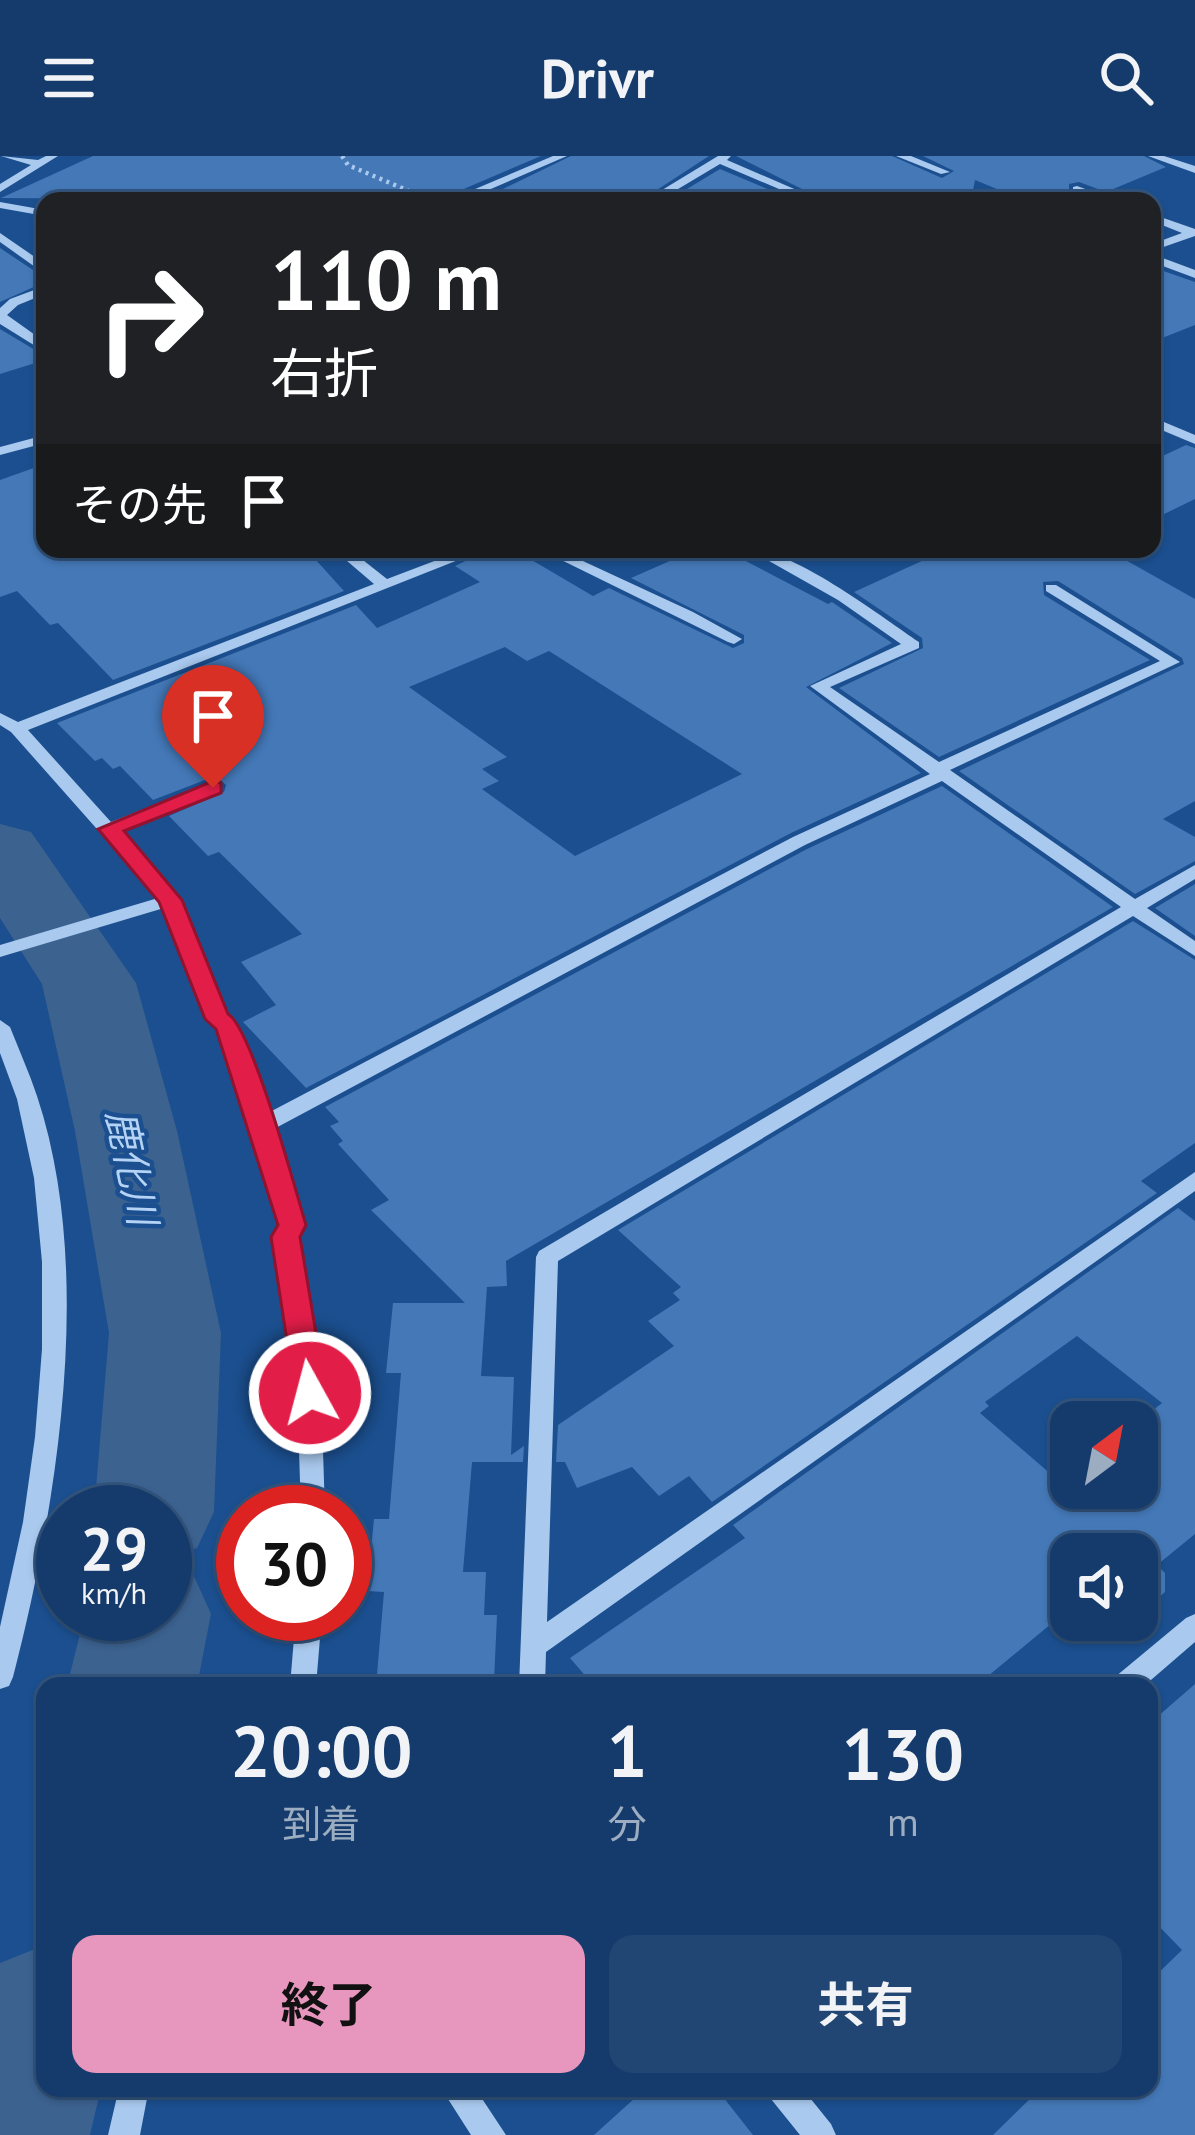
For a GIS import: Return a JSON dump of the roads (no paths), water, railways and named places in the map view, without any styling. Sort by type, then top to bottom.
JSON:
[{"type":"street","points":[[6,156],[40,164]]},
{"type":"street","points":[[0,189],[53,156]]},
{"type":"street","points":[[475,192],[562,156]]},
{"type":"street","points":[[901,156],[944,172]]},
{"type":"street","points":[[1153,156],[1195,170]]},
{"type":"street","points":[[665,192],[723,158],[797,192]]},
{"type":"street","points":[[1077,189],[1085,192]]},
{"type":"street","points":[[0,205],[36,211]]},
{"type":"street","points":[[1161,220],[1194,232]]},
{"type":"street","points":[[1161,245],[1194,232]]},
{"type":"street","points":[[0,236],[36,263]]},
{"type":"street","points":[[1161,261],[1195,274]]},
{"type":"street","points":[[36,293],[14,302],[1,314],[4,321],[36,341]]},
{"type":"street","points":[[1161,425],[1195,440]]},
{"type":"street","points":[[0,451],[36,441]]},
{"type":"street","points":[[351,558],[386,586]]},
{"type":"street","points":[[313,1485],[308,1358],[285,1237],[292,1225],[227,1024],[218,1019],[170,900],[9,723],[456,558]]},
{"type":"street","points":[[564,558],[626,590],[672,603],[734,639]]},
{"type":"street","points":[[772,558],[843,597],[913,645],[818,686],[1195,950]]},
{"type":"street","points":[[261,1126],[799,841],[1172,662],[1051,588]]},
{"type":"street","points":[[110,829],[213,788]]},
{"type":"street","points":[[533,1677],[547,1257],[1195,871]]},
{"type":"street","points":[[0,952],[170,900]]},
{"type":"street","points":[[0,1028],[13,1054],[43,1161],[51,1217],[51,1374],[37,1515],[22,1603],[0,1677]]},
{"type":"street","points":[[535,1646],[1195,1180]]},
{"type":"street","points":[[1135,1677],[1195,1626]]},
{"type":"street","points":[[304,1677],[307,1641]]},
{"type":"street","points":[[124,2135],[132,2097]]},
{"type":"street","points":[[463,2097],[490,2135]]},
{"type":"street","points":[[789,2097],[820,2135]]},
{"type":"waterway","name":"鹿化川","points":[[0,851],[89,983],[126,1131],[165,1333],[156,1485]]},
{"type":"waterway","name":"鹿化川","points":[[134,1677],[142,1641]]},
{"type":"waterway","name":"鹿化川","points":[[14,2135],[36,2052]]}]
